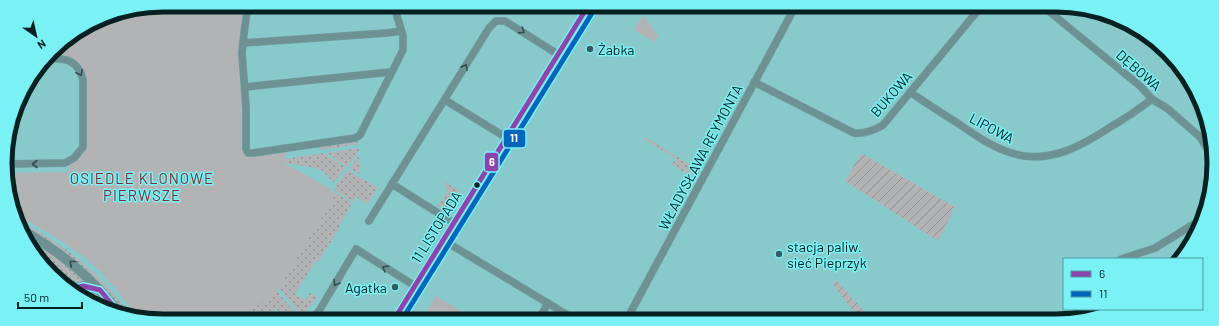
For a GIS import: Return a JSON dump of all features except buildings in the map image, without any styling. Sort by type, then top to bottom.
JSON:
[{"type":"street","points":[[247,12],[243,43],[246,149],[248,152],[253,154],[357,138],[362,133],[403,50],[403,40],[396,12]]},
{"type":"street","name":"11 LISTOPADA","points":[[397,314],[584,12]]},
{"type":"street","name":"WŁADYSŁAWA REYMONTA","points":[[630,314],[790,12]]},
{"type":"street","name":"BUKOWA","points":[[754,82],[854,133],[860,134],[874,130],[883,125],[977,12]]},
{"type":"street","name":"DĘBOWA","points":[[1050,12],[1140,86],[1152,99],[1168,110],[1200,137],[1206,148]]},
{"type":"street","points":[[369,221],[489,28],[496,21],[505,21],[559,55]]},
{"type":"street","points":[[243,43],[379,34],[401,31]]},
{"type":"street","points":[[12,164],[66,163],[74,158],[83,147],[83,80],[81,73],[73,62],[62,58],[53,59]]},
{"type":"street","points":[[245,87],[391,72]]},
{"type":"street","name":"LIPOWA","points":[[910,92],[994,146],[1015,154],[1030,157],[1047,156],[1073,149],[1140,109],[1152,99]]},
{"type":"street","points":[[445,100],[507,138]]},
{"type":"street","points":[[392,184],[454,223]]},
{"type":"street","points":[[1124,258],[1155,248],[1195,224]]},
{"type":"street","points":[[30,235],[54,249],[72,263],[100,290],[113,306]]},
{"type":"street","points":[[443,240],[566,314]]},
{"type":"street","points":[[316,314],[356,249],[414,286]]},
{"type":"street","points":[[77,288],[83,286],[100,290]]},
{"type":"street","points":[[542,314],[548,303]]},
{"type":"shaded area","points":[[153,12],[243,12],[239,46],[243,153],[245,156],[249,157],[288,151],[282,162],[329,188],[335,196],[277,291],[247,314],[153,314],[133,311],[99,270],[79,253],[54,236],[22,218],[17,202],[12,173],[68,172],[69,165],[81,156],[87,143],[86,77],[78,64],[71,59],[57,56],[63,49],[87,32],[105,23],[124,17]]},
{"type":"shaded area","points":[[643,15],[658,36],[654,42],[634,30]]},
{"type":"shaded area","points":[[645,137],[700,171],[692,174],[681,170],[670,163],[678,160],[644,139]]},
{"type":"shaded area","points":[[358,141],[358,144],[322,150],[318,147]]},
{"type":"shaded area","points":[[358,148],[359,151],[347,167],[327,153]]},
{"type":"shaded area","points":[[323,153],[346,168],[333,183],[323,171],[315,168],[273,161]]},
{"type":"shaded area","points":[[861,153],[955,207],[938,241],[845,181]]},
{"type":"shaded area","points":[[359,155],[360,175],[350,168]]},
{"type":"shaded area","points":[[348,170],[383,191],[377,189],[367,204],[356,197],[353,202],[334,190]]},
{"type":"shaded area","points":[[445,182],[460,191],[447,211],[438,206],[447,192]]},
{"type":"shaded area","points":[[334,192],[352,203],[343,220],[340,221],[340,227],[318,262],[316,260],[295,294],[305,300],[310,293],[317,297],[304,314],[300,314],[279,288],[286,277],[286,271],[329,204]]},
{"type":"shaded area","points":[[24,223],[51,239],[81,262],[109,288],[126,309],[122,308],[106,289],[80,264],[37,233],[27,228]]},
{"type":"shaded area","points":[[35,243],[52,254],[84,280],[72,284],[63,277],[49,263]]},
{"type":"shaded area","points":[[837,281],[867,314],[855,314],[832,283]]},
{"type":"shaded area","points":[[81,290],[90,291],[97,299]]},
{"type":"shaded area","points":[[276,290],[297,314],[280,314],[277,309],[269,314],[245,314]]},
{"type":"shaded area","points":[[436,296],[466,314],[425,314]]},
{"type":"transit line","name":"6","points":[[397,314],[584,12]]},
{"type":"transit line","name":"11","points":[[405,314],[593,12]]},
{"type":"transit line","name":"6","points":[[77,288],[83,286],[100,290],[113,306]]},
{"type":"place","name":"Żabka","points":[[590,49]]},
{"type":"place","name":"stacja paliw. sieć Pieprzyk","points":[[779,254]]},
{"type":"place","name":"Agatka","points":[[395,287]]},
{"type":"district","name":"OSIEDLE KLONOWE PIERWSZE","points":[[142,186]]}]
